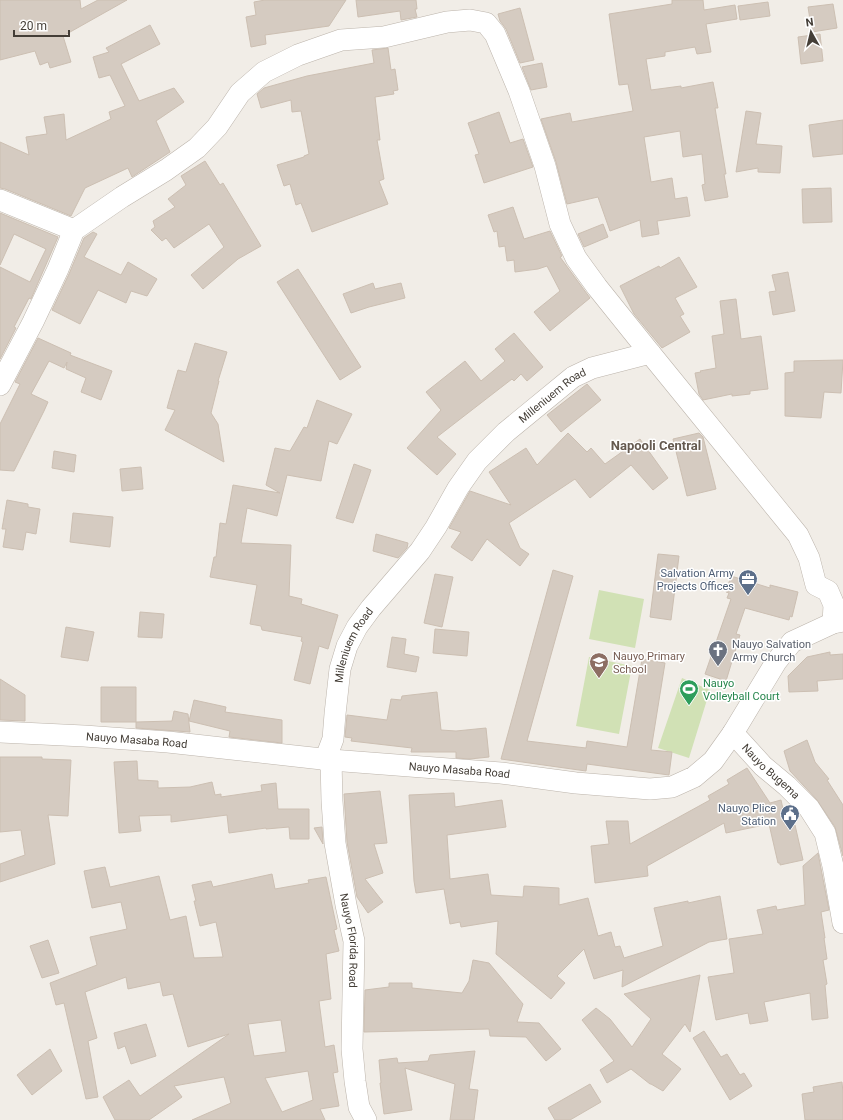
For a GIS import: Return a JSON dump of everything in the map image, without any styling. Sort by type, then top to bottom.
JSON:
[{"type":"street","points":[[0,385],[33,322],[58,269],[74,230],[122,197],[166,170],[196,148],[217,127],[240,93],[264,72],[298,55],[341,40],[384,37],[447,22],[470,20],[486,24],[495,34],[519,91],[545,166],[560,224],[576,258],[597,287],[650,353],[798,534],[809,558],[816,585],[828,591],[834,605],[838,622]]},
{"type":"street","points":[[0,200],[74,230]]},
{"type":"street","name":"Milleniuem Road","points":[[328,760],[333,739],[340,669],[347,646],[357,627],[371,608],[420,551],[476,461],[506,432],[573,377],[592,368],[650,353]]},
{"type":"street","name":"Nauyo Masaba Road","points":[[0,732],[168,742],[328,760],[501,773],[576,783],[650,790],[672,787],[694,778],[713,761],[733,733],[776,662],[792,642],[838,622]]},
{"type":"street","name":"Nauyo Bugema","points":[[733,733],[763,766],[788,786],[809,808],[825,833],[833,866],[843,923]]},
{"type":"street","name":"Nauyo Florida Road","points":[[328,760],[335,843],[354,941],[352,1049],[354,1081],[359,1107],[366,1120]]},
{"type":"green space","points":[[599,590],[644,599],[635,648],[589,639]]},
{"type":"green space","points":[[589,657],[632,666],[619,734],[576,726]]},
{"type":"green space","name":"Nauyo Volleyball Court","points":[[682,678],[710,690],[689,758],[658,748]]},
{"type":"building","points":[[0,0],[80,0],[81,9],[98,0],[127,0],[63,36],[71,62],[50,68],[48,62],[40,65],[35,51],[0,60]]},
{"type":"building","points":[[265,0],[346,0],[329,26],[265,35],[266,44],[251,47],[246,17],[256,15],[254,2]]},
{"type":"building","points":[[356,0],[416,0],[417,9],[415,9],[417,17],[401,20],[400,11],[358,17]]},
{"type":"building","points":[[672,0],[703,0],[704,10],[735,5],[737,19],[706,24],[711,52],[697,54],[695,47],[665,52],[665,56],[646,59],[651,90],[681,86],[681,88],[713,82],[718,108],[715,108],[726,174],[724,174],[728,197],[705,201],[702,185],[705,184],[702,154],[683,157],[680,131],[644,137],[651,182],[672,178],[675,199],[687,197],[690,216],[657,221],[659,234],[642,237],[640,220],[610,231],[598,197],[567,204],[556,162],[541,119],[570,113],[572,122],[633,111],[628,84],[619,85],[609,14],[672,4]]},
{"type":"building","points":[[768,2],[770,16],[740,20],[738,6]]},
{"type":"building","points":[[833,4],[837,28],[812,32],[808,7]]},
{"type":"building","points":[[520,8],[534,60],[520,63],[498,14]]},
{"type":"building","points":[[150,25],[160,44],[121,64],[139,101],[174,88],[184,102],[156,121],[170,152],[132,177],[128,168],[85,188],[71,216],[0,188],[0,142],[29,155],[26,137],[47,134],[44,117],[64,114],[66,140],[111,119],[109,112],[125,106],[110,75],[99,78],[93,57],[109,52],[106,48]]},
{"type":"building","points":[[820,34],[823,61],[801,64],[798,37]]},
{"type":"building","points":[[388,48],[391,70],[395,69],[398,90],[393,91],[394,94],[375,97],[380,140],[377,140],[384,179],[379,181],[388,204],[312,232],[301,203],[296,205],[290,184],[284,186],[277,165],[304,157],[309,154],[301,111],[292,112],[291,100],[261,108],[257,94],[264,88],[307,76],[374,63],[372,50]]},
{"type":"building","points":[[542,63],[547,87],[531,90],[522,67]]},
{"type":"building","points":[[746,111],[761,113],[756,144],[782,146],[780,173],[758,172],[758,168],[736,172]]},
{"type":"building","points":[[499,112],[510,143],[523,139],[533,167],[484,183],[475,155],[479,154],[468,123]]},
{"type":"building","points":[[843,120],[843,154],[813,157],[809,125]]},
{"type":"building","points":[[205,161],[220,185],[223,183],[261,246],[238,259],[203,289],[191,275],[224,247],[209,224],[174,248],[166,238],[162,241],[151,230],[155,227],[153,221],[175,207],[168,199],[186,185],[181,176]]},
{"type":"building","points":[[831,188],[832,222],[803,223],[802,189]]},
{"type":"building","points":[[513,207],[524,239],[550,231],[562,256],[560,257],[590,298],[550,331],[534,312],[560,291],[547,266],[538,269],[515,272],[514,260],[507,261],[505,246],[499,247],[497,231],[494,232],[488,215]]},
{"type":"building","points":[[0,213],[58,237],[31,299],[29,298],[14,327],[16,328],[0,359],[0,267],[30,282],[46,249],[14,234],[0,265]]},
{"type":"building","points":[[603,224],[608,237],[584,247],[578,234]]},
{"type":"building","points":[[93,232],[97,234],[84,257],[121,275],[128,262],[157,279],[147,296],[131,291],[126,303],[98,290],[80,324],[52,310],[84,238]]},
{"type":"building","points":[[679,257],[697,287],[675,298],[684,314],[680,316],[690,332],[662,348],[634,314],[620,286],[659,266],[660,268]]},
{"type":"building","points":[[298,269],[361,367],[340,380],[277,282]]},
{"type":"building","points":[[788,272],[795,311],[773,315],[769,292],[776,291],[772,275]]},
{"type":"building","points":[[373,283],[375,289],[401,283],[405,298],[351,313],[343,294]]},
{"type":"building","points":[[736,299],[741,339],[761,336],[768,389],[750,391],[750,394],[732,396],[732,394],[703,400],[699,394],[695,373],[716,368],[712,336],[724,334],[720,301]]},
{"type":"building","points":[[514,333],[543,367],[527,381],[521,374],[514,381],[512,379],[437,437],[456,454],[437,475],[407,448],[441,410],[426,392],[465,361],[481,381],[505,361],[495,349]]},
{"type":"building","points":[[38,338],[71,353],[70,355],[112,371],[101,400],[81,392],[86,378],[66,369],[67,362],[64,368],[49,361],[31,394],[48,402],[44,411],[14,471],[0,470],[0,424],[20,384],[15,382]]},
{"type":"building","points":[[195,343],[227,352],[218,381],[211,413],[218,424],[224,462],[165,430],[175,410],[167,408],[178,370],[186,372]]},
{"type":"building","points":[[843,360],[841,393],[824,392],[821,418],[785,416],[785,373],[794,372],[794,361]]},
{"type":"building","points":[[587,384],[601,400],[561,432],[547,415]]},
{"type":"building","points":[[317,400],[352,414],[337,444],[329,441],[321,481],[287,475],[277,516],[247,508],[241,543],[291,545],[289,596],[302,599],[301,604],[338,615],[328,649],[319,646],[310,684],[294,680],[303,642],[301,641],[302,637],[262,630],[261,626],[250,624],[257,585],[210,577],[214,557],[216,557],[220,523],[226,524],[233,485],[280,493],[266,485],[275,448],[290,451],[304,427],[307,428]]},
{"type":"building","points":[[568,433],[587,452],[591,448],[605,464],[640,439],[668,478],[653,490],[631,465],[590,498],[575,479],[509,523],[520,548],[529,554],[520,566],[487,539],[472,561],[451,547],[461,532],[449,528],[470,491],[511,505],[489,472],[526,448],[537,465]]},
{"type":"building","points":[[699,433],[703,437],[716,489],[687,496],[673,439]]},
{"type":"building","points":[[54,451],[76,455],[74,472],[52,468]]},
{"type":"building","points":[[354,464],[371,470],[353,523],[336,518]]},
{"type":"building","points":[[141,467],[143,489],[122,491],[120,469]]},
{"type":"building","points":[[7,500],[28,504],[28,507],[40,509],[36,534],[26,532],[23,550],[3,547],[6,529],[2,529]]},
{"type":"building","points":[[73,513],[113,517],[110,547],[70,542]]},
{"type":"building","points":[[376,534],[408,543],[407,548],[398,558],[373,551]]},
{"type":"building","points":[[658,554],[679,556],[671,620],[650,617]]},
{"type":"building","points":[[553,570],[573,576],[527,741],[586,748],[587,741],[627,747],[642,659],[665,663],[651,750],[672,752],[669,775],[587,764],[586,771],[501,759]]},
{"type":"building","points":[[435,574],[453,577],[442,627],[424,623]]},
{"type":"building","points":[[731,576],[770,588],[770,585],[798,592],[792,617],[790,616],[789,620],[745,608],[736,634],[740,635],[726,681],[705,674],[731,599],[727,598],[729,593],[726,592]]},
{"type":"building","points":[[140,612],[164,614],[162,638],[138,637]]},
{"type":"building","points":[[66,627],[94,632],[88,661],[61,657]]},
{"type":"building","points":[[435,629],[469,632],[467,656],[433,653]]},
{"type":"building","points":[[392,637],[406,639],[404,654],[419,657],[416,672],[387,667]]},
{"type":"building","points":[[830,652],[830,655],[843,654],[843,679],[817,681],[818,691],[789,692],[788,676],[807,657]]},
{"type":"building","points":[[0,679],[25,695],[25,721],[0,720]]},
{"type":"building","points":[[101,687],[136,687],[136,722],[101,722]]},
{"type":"building","points":[[437,692],[441,730],[456,731],[486,728],[489,757],[470,759],[456,758],[456,752],[411,752],[412,748],[351,741],[352,738],[345,737],[347,715],[387,720],[391,699],[401,700],[402,696]]},
{"type":"building","points":[[194,700],[226,707],[225,712],[282,720],[282,743],[229,737],[230,731],[189,721]]},
{"type":"building","points":[[174,711],[188,714],[190,732],[136,728],[136,722],[172,721]]},
{"type":"building","points":[[807,740],[815,762],[829,779],[827,780],[843,805],[843,856],[835,827],[817,800],[790,771],[784,751]]},
{"type":"building","points":[[0,757],[42,757],[42,759],[71,760],[68,816],[48,815],[55,864],[0,882],[0,864],[25,855],[21,830],[0,832]]},
{"type":"building","points":[[137,761],[138,780],[158,781],[158,788],[190,787],[212,782],[215,795],[221,794],[221,797],[262,791],[261,785],[276,783],[278,809],[309,809],[309,839],[290,839],[289,827],[266,828],[229,833],[227,815],[171,822],[171,815],[139,816],[141,831],[119,833],[114,762]]},
{"type":"building","points":[[747,768],[770,803],[781,800],[787,827],[795,825],[803,860],[780,865],[780,863],[778,863],[769,824],[726,833],[724,823],[647,866],[648,876],[595,883],[591,846],[609,844],[606,821],[628,821],[630,844],[710,800],[708,796],[729,784],[727,780]]},
{"type":"building","points":[[380,791],[387,843],[374,844],[383,873],[365,879],[383,902],[368,913],[357,897],[347,842],[344,794]]},
{"type":"building","points":[[454,793],[455,807],[502,800],[506,827],[447,835],[450,879],[488,874],[491,895],[523,897],[524,886],[559,888],[559,905],[588,898],[598,936],[611,932],[615,947],[620,946],[624,958],[663,946],[654,908],[720,896],[727,939],[709,942],[622,987],[623,970],[594,979],[584,949],[557,976],[565,983],[551,999],[496,954],[498,921],[461,927],[460,922],[450,924],[444,889],[416,893],[409,795]]},
{"type":"building","points":[[322,827],[323,844],[314,828]]},
{"type":"building","points":[[818,853],[829,910],[821,912],[827,959],[823,960],[827,984],[825,985],[828,1018],[812,1020],[810,993],[764,1002],[768,1021],[750,1024],[748,1013],[716,1020],[708,977],[734,973],[729,939],[763,934],[757,910],[776,906],[777,910],[805,905],[803,866]]},
{"type":"building","points":[[105,867],[110,887],[159,876],[170,920],[186,916],[194,958],[223,957],[216,922],[200,926],[192,885],[211,881],[213,887],[272,874],[275,889],[309,883],[308,880],[326,877],[337,929],[334,930],[339,951],[326,954],[331,999],[319,1001],[325,1047],[334,1045],[338,1072],[333,1073],[339,1106],[320,1109],[325,1120],[192,1120],[231,1103],[224,1077],[174,1086],[182,1097],[149,1120],[115,1120],[103,1097],[129,1080],[140,1096],[229,1034],[188,1047],[173,994],[163,996],[160,982],[128,989],[126,977],[85,992],[97,1038],[88,1041],[98,1097],[86,1099],[64,1003],[56,1005],[50,983],[97,965],[90,937],[127,929],[121,902],[92,908],[84,871]],"holes":[[[281,1020],[286,1052],[254,1056],[248,1024]],[[308,1071],[313,1100],[282,1112],[265,1078]]]},
{"type":"building","points":[[48,940],[59,973],[42,978],[30,946]]},
{"type":"building","points":[[473,960],[489,963],[523,1004],[517,1022],[539,1023],[561,1049],[546,1061],[526,1037],[490,1036],[489,1029],[364,1032],[365,990],[389,987],[389,983],[412,983],[412,988],[462,993],[469,981]]},
{"type":"building","points":[[700,975],[690,1032],[685,1024],[662,1054],[681,1069],[663,1091],[650,1084],[631,1069],[607,1083],[600,1070],[614,1061],[582,1020],[596,1008],[610,1019],[632,1047],[651,1019],[624,994]]},
{"type":"building","points":[[146,1024],[156,1056],[131,1064],[125,1046],[118,1049],[114,1033]]},
{"type":"building","points":[[704,1031],[721,1057],[727,1054],[740,1075],[744,1073],[752,1086],[730,1100],[693,1038]]},
{"type":"building","points":[[50,1049],[62,1071],[32,1095],[17,1075]]},
{"type":"building","points":[[475,1051],[469,1089],[478,1090],[474,1120],[450,1120],[455,1084],[405,1068],[412,1110],[384,1114],[379,1060],[397,1058],[398,1063],[428,1061],[430,1055]]},
{"type":"building","points":[[842,1082],[843,1120],[805,1120],[802,1094],[814,1092],[813,1087]]},
{"type":"building","points":[[590,1084],[601,1102],[570,1120],[555,1120],[548,1108]]},
{"type":"place","name":"Salvation Army Projects Offices","points":[[748,596]]},
{"type":"place","name":"Nauyo Salvation Army Church","points":[[718,667]]},
{"type":"place","name":"Nauyo Primary School","points":[[599,679]]},
{"type":"place","name":"Nauyo Volleyball Court","points":[[689,706]]},
{"type":"place","name":"Nauyo Plice Station","points":[[790,831]]},
{"type":"district","name":"Napooli Central","points":[[656,445]]}]
